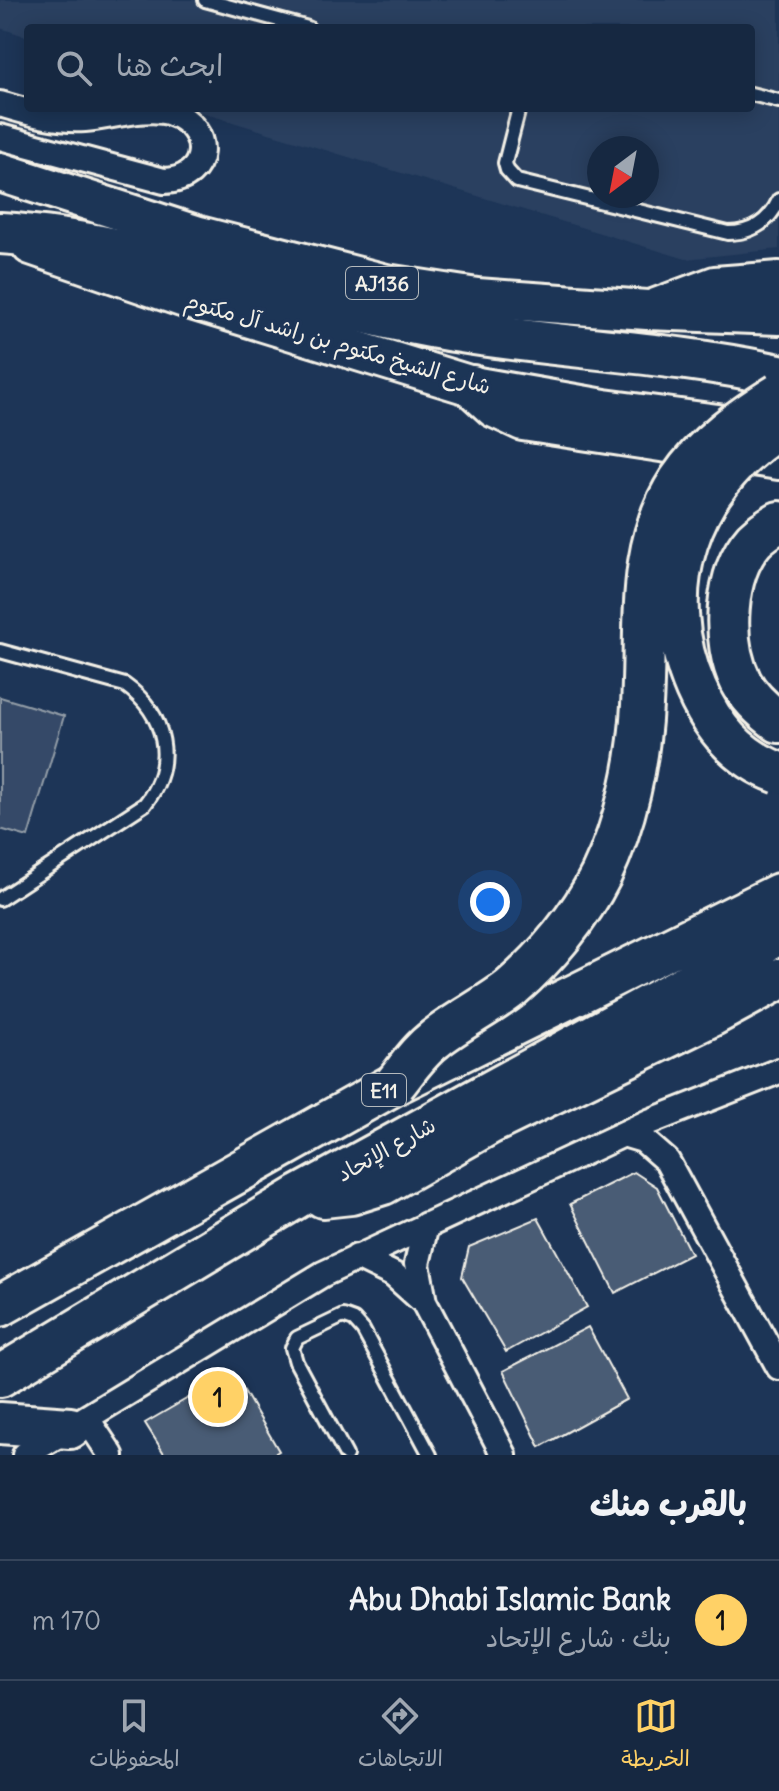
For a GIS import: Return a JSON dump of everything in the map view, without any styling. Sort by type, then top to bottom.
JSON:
[{"type":"highway","points":[[0,233],[95,244],[432,327],[677,357],[779,375]]},
{"type":"highway","points":[[472,386],[495,407],[523,420],[779,459]]},
{"type":"highway","points":[[395,1084],[435,1038],[509,989],[531,969],[570,924],[601,875],[618,827],[636,758],[642,707],[646,583],[651,548],[663,513],[680,479],[715,440],[741,417],[779,394]]},
{"type":"highway","points":[[779,430],[759,440],[741,458],[698,514],[680,566],[677,610],[688,669],[714,724],[744,755],[779,773]]},
{"type":"highway","points":[[779,522],[754,541],[743,558],[731,596],[730,639],[741,682],[752,699],[779,722]]},
{"type":"highway","name":"E11","points":[[0,1306],[395,1084],[779,894]]},
{"type":"highway","name":"شارع الإتحاد","points":[[11,1369],[301,1195],[779,934]]},
{"type":"highway","points":[[301,1195],[334,1196],[383,1184],[547,1094],[713,1015],[779,979]]},
{"type":"highway","points":[[713,1015],[779,994]]},
{"type":"highway","points":[[0,1423],[79,1424]]},
{"type":"main road","name":"AJ136","points":[[0,172],[199,236],[386,284],[477,298],[647,310],[779,315]]},
{"type":"main road","name":"شارع الشيخ مكتوم بن راشد آل مكتوم","points":[[0,233],[159,290],[472,386],[604,409],[779,430]]},
{"type":"main road","points":[[647,310],[715,284],[779,279]]},
{"type":"street","points":[[0,104],[24,110]]},
{"type":"street","points":[[31,112],[59,119],[140,112]]},
{"type":"street","points":[[0,137],[164,181],[185,177],[200,160],[201,149],[192,127],[170,112]]},
{"type":"street","points":[[25,1455],[323,1274],[623,1134],[779,1071]]},
{"type":"street","points":[[667,1161],[673,1133],[686,1107]]},
{"type":"street","points":[[623,1134],[643,1140],[667,1161],[779,1367]]},
{"type":"street","points":[[426,1225],[417,1264],[424,1302],[504,1455]]},
{"type":"street","points":[[357,1257],[394,1275],[424,1302]]},
{"type":"street","points":[[79,1424],[111,1455]]},
{"type":"lane","points":[[205,0],[293,24]]},
{"type":"lane","points":[[755,95],[779,101]]},
{"type":"lane","points":[[518,112],[505,163],[517,181],[728,233],[739,233],[760,225],[779,200]]},
{"type":"lane","points":[[0,651],[125,685],[141,696],[152,712],[163,750],[163,769],[158,787],[145,804],[0,899]]},
{"type":"lane","points":[[346,1455],[296,1362],[292,1348],[297,1338],[343,1316],[354,1320],[363,1330],[430,1455]]},
{"type":"shaded area","points":[[0,0],[779,0],[779,249],[686,259],[199,112],[755,112],[755,24],[24,24],[24,36],[0,28]]},
{"type":"shaded area","points":[[0,697],[64,716],[28,837],[0,829]]},
{"type":"building","points":[[634,1172],[657,1187],[691,1254],[615,1293],[570,1204]]},
{"type":"building","points":[[538,1218],[587,1307],[506,1352],[462,1277],[469,1247]]},
{"type":"building","points":[[588,1327],[627,1399],[540,1447],[503,1371]]},
{"type":"building","points":[[233,1372],[279,1451],[272,1455],[165,1455],[145,1423]]},
{"type":"place","name":"Abu Dhabi Islamic Bank","points":[[218,1397]]}]
